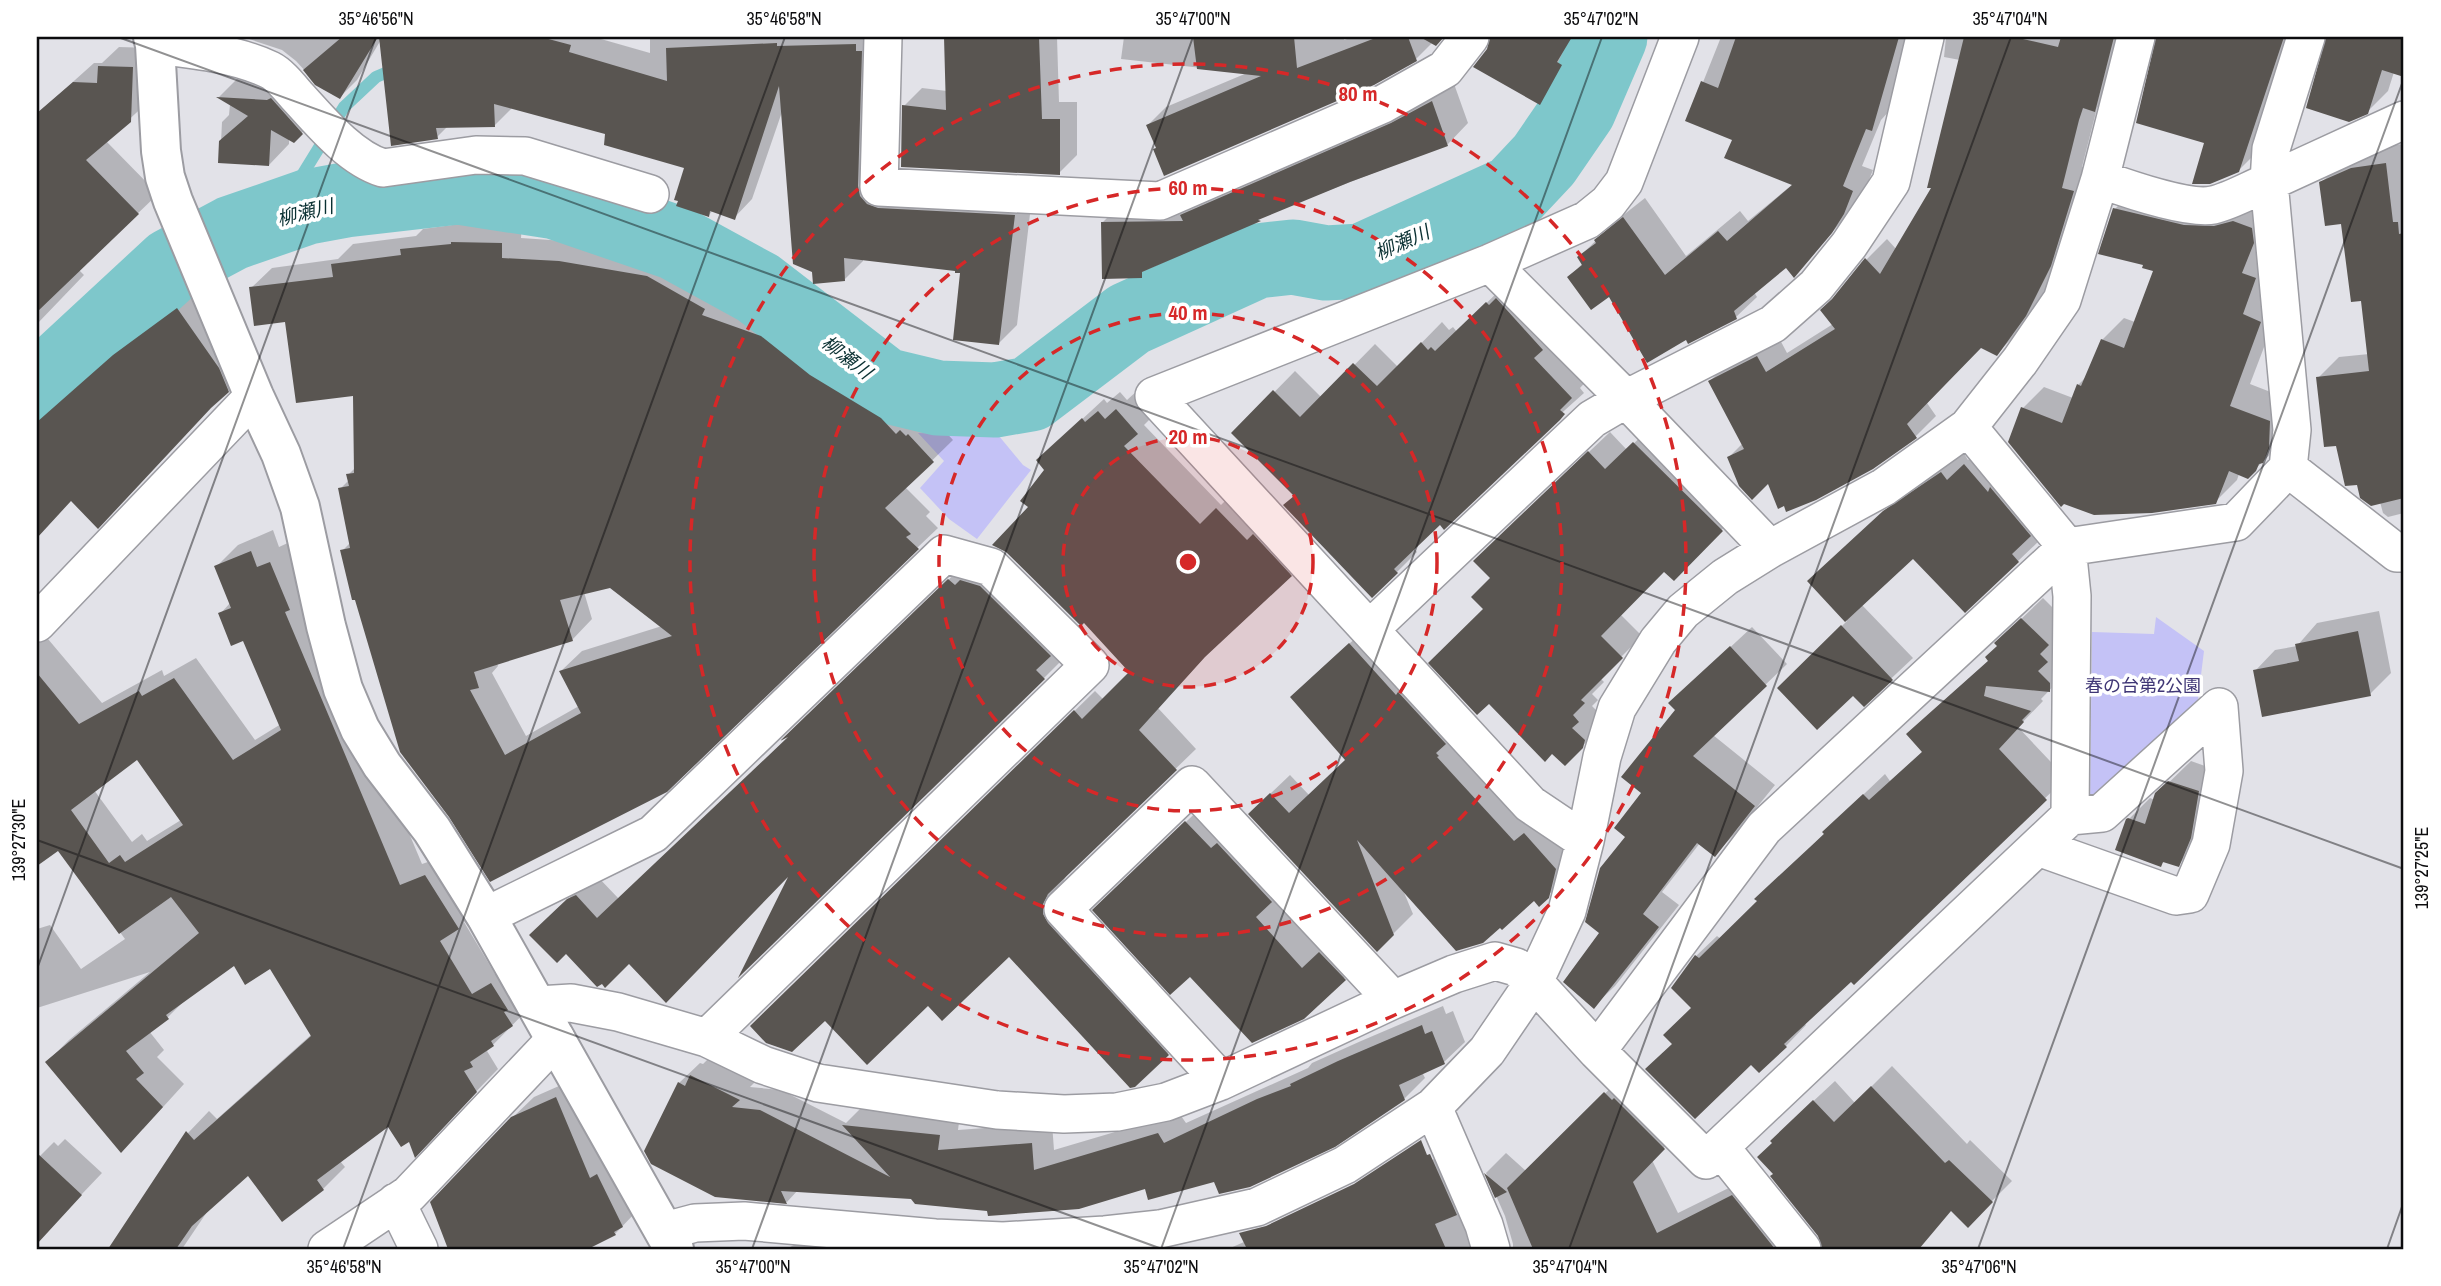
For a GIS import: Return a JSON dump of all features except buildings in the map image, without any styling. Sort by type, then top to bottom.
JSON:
[{"type":"street","points":[[883,37],[879,187],[1160,201],[1383,104],[1445,69],[1470,37]]},
{"type":"street","points":[[1585,841],[1530,804],[1154,396],[1490,263],[1587,220],[1608,204],[1624,182],[1680,37]]},
{"type":"street","points":[[1370,629],[1592,419],[1773,324],[1816,286],[1849,245],[1891,182],[1925,37]]},
{"type":"street","points":[[650,194],[525,156],[476,155],[383,168],[368,163],[329,130],[272,71],[229,57],[154,41],[166,177],[173,201],[281,454],[300,507],[343,690],[360,729],[382,765],[432,830],[538,1005],[666,1243],[695,1223],[744,1221],[937,1243],[1105,1235],[1160,1228],[1257,1207],[1345,1165],[1433,1107],[1488,1051],[1534,982],[1567,911],[1602,757],[1617,708],[1639,670],[1683,611],[1725,577],[1770,549],[1884,487],[1968,427],[2020,361],[2062,300],[2101,179],[2136,37]]},
{"type":"street","points":[[1597,1051],[1764,828],[2067,547],[2236,522],[2288,468],[2292,430],[2269,182],[2271,149],[2306,37]]},
{"type":"street","points":[[2101,179],[2125,189],[2178,202],[2212,205],[2404,120]]},
{"type":"street","points":[[1490,263],[1770,549]]},
{"type":"street","points":[[37,622],[254,396]]},
{"type":"street","points":[[1968,427],[2067,547],[2072,596],[2070,816]]},
{"type":"street","points":[[2288,468],[2397,553],[2404,553]]},
{"type":"street","points":[[486,916],[653,834],[944,554],[991,567],[1090,665],[707,1038]]},
{"type":"street","points":[[538,1005],[571,1003],[618,1012],[707,1038],[763,1065],[818,1083],[997,1111],[1064,1114],[1117,1112],[1166,1102],[1222,1081],[1393,1000],[1454,974],[1495,961],[1516,967],[1534,982],[1597,1051],[1706,1160],[2070,816],[2102,813],[2219,707],[2224,771],[2211,844],[2190,894],[2176,896],[2038,847]]},
{"type":"street","points":[[1222,1081],[1063,909],[1192,785],[1393,1000]]},
{"type":"street","points":[[327,1249],[410,1194],[556,1039]]},
{"type":"street","points":[[1433,1107],[1484,1225],[1491,1249]]},
{"type":"street","points":[[1720,1147],[1802,1249]]},
{"type":"street","points":[[396,1202],[419,1249]]},
{"type":"green space","points":[[918,433],[999,436],[1023,465],[1031,470],[977,539],[949,519],[920,488],[944,461]]},
{"type":"green space","name":"春の台第2公園","points":[[2156,617],[2204,651],[2197,707],[2090,803],[2092,632],[2154,634]]},
{"type":"waterway","name":"柳瀬川","points":[[37,390],[172,265],[232,233],[307,207],[458,187],[556,202],[676,243],[758,288],[884,385],[938,398],[995,400],[1030,394],[1129,319],[1257,261],[1293,257],[1326,263],[1362,261],[1514,192],[1544,160],[1579,109],[1610,37]]},
{"type":"waterway","points":[[277,216],[344,107],[376,77],[397,68]]}]
